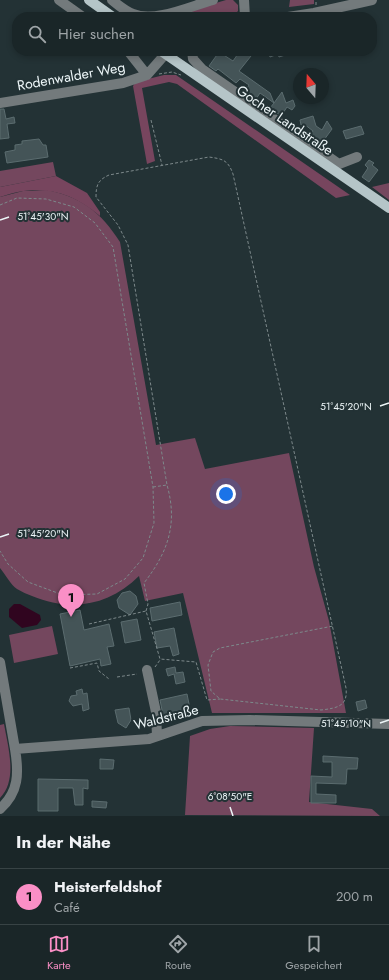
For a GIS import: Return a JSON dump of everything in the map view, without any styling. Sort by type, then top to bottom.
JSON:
[{"type":"main road","points":[[89,0],[106,12]]},
{"type":"main road","name":"Gocher Landstraße","points":[[171,56],[389,208]]},
{"type":"street","points":[[59,0],[76,12]]},
{"type":"street","points":[[112,0],[131,12]]},
{"type":"street","points":[[171,12],[213,0]]},
{"type":"street","points":[[244,0],[245,12]]},
{"type":"street","points":[[321,12],[372,0]]},
{"type":"street","points":[[132,56],[147,75]]},
{"type":"street","name":"Gocher Landstraße","points":[[147,75],[162,56]]},
{"type":"street","name":"Gocher Landstraße","points":[[193,56],[193,59],[202,69],[339,164],[357,157]]},
{"type":"street","name":"Rodenwalder Weg","points":[[0,103],[123,82],[147,75]]},
{"type":"street","points":[[0,662],[18,767],[15,787],[9,801],[0,809]]},
{"type":"street","points":[[147,670],[156,712],[157,736]]},
{"type":"street","name":"Waldstraße","points":[[15,749],[116,742],[149,738],[202,721],[250,720],[389,724]]},
{"type":"path","points":[[151,120],[162,166]]},
{"type":"path","points":[[209,157],[224,160],[229,165],[333,626],[346,688],[347,698],[343,704],[333,709],[322,710],[220,699],[207,700],[196,662],[160,659],[146,611],[148,604],[144,583],[161,559],[168,541],[172,522],[171,501],[167,485],[128,245],[118,225],[96,197],[96,185],[101,179],[109,175],[209,157]]},
{"type":"path","points":[[0,205],[17,198],[46,199],[74,207],[94,223],[113,247],[153,487],[154,523],[143,558],[125,579],[97,594],[63,595],[28,582],[8,564],[0,551]]},
{"type":"path","points":[[153,487],[167,485]]},
{"type":"path","points":[[89,624],[146,611]]},
{"type":"path","points":[[220,699],[211,691],[208,665],[213,652],[220,648],[333,626]]},
{"type":"path","points":[[70,668],[97,663],[99,671],[109,679]]},
{"type":"path","points":[[117,678],[137,674]]},
{"type":"shaded area","points":[[226,0],[233,0],[238,5],[237,12],[185,12]]},
{"type":"shaded area","points":[[290,0],[314,0],[314,4],[289,7]]},
{"type":"shaded area","points":[[164,75],[176,75],[350,195],[336,198],[177,84],[169,82],[142,88],[155,161],[147,164],[133,86],[136,82]]},
{"type":"shaded area","points":[[53,162],[56,176],[0,187],[0,171]]},
{"type":"shaded area","points":[[56,176],[87,193],[100,212],[100,216],[77,200],[53,192],[28,190],[0,197],[0,187]]},
{"type":"shaded area","points":[[389,183],[389,200],[372,187]]},
{"type":"shaded area","points":[[46,190],[69,196],[89,207],[113,231],[120,242],[156,445],[195,438],[205,469],[289,453],[314,567],[329,621],[346,713],[212,713],[183,593],[145,601],[139,576],[115,594],[102,600],[75,605],[61,604],[47,601],[17,589],[0,568],[0,197],[23,191]]},
{"type":"shaded area","points":[[14,604],[20,604],[40,615],[41,620],[37,625],[22,628],[9,617],[9,609]]},
{"type":"shaded area","points":[[52,626],[58,654],[14,663],[9,635]]},
{"type":"shaded area","points":[[4,724],[9,753],[10,773],[6,791],[0,798],[0,725]]},
{"type":"shaded area","points":[[230,726],[314,728],[309,802],[372,809],[380,816],[185,815],[190,736],[210,729]]},
{"type":"building","points":[[216,56],[225,56],[233,61],[236,56],[251,56],[239,71],[270,93],[274,103],[260,93],[256,99],[245,91],[249,85],[240,79],[236,83],[218,69],[216,71],[209,66]]},
{"type":"building","points":[[282,92],[286,103],[293,100],[293,104],[295,106],[292,110],[287,107],[281,116],[270,108]]},
{"type":"building","points":[[0,109],[4,109],[6,119],[14,117],[15,123],[7,124],[9,138],[0,139]]},
{"type":"building","points":[[313,116],[316,126],[322,130],[327,121],[332,129],[321,144],[310,136],[313,131],[304,124],[301,125],[300,120]]},
{"type":"building","points":[[361,126],[364,134],[346,139],[343,131]]},
{"type":"building","points":[[39,139],[43,145],[46,145],[48,157],[7,163],[5,152],[15,150],[15,145],[22,144],[22,141]]},
{"type":"building","points":[[369,160],[374,163],[372,165],[378,170],[369,182],[362,177],[368,168],[365,165]]},
{"type":"building","points":[[130,591],[136,596],[138,604],[130,615],[119,608],[117,600],[122,593]]},
{"type":"building","points":[[180,602],[182,615],[152,621],[150,608]]},
{"type":"building","points":[[80,610],[84,630],[109,624],[114,646],[107,647],[111,664],[101,666],[100,659],[70,666],[60,614]]},
{"type":"building","points":[[137,619],[141,640],[125,643],[121,622]]},
{"type":"building","points":[[174,628],[179,654],[173,656],[170,646],[157,648],[154,632]]},
{"type":"building","points":[[175,667],[176,673],[183,672],[185,682],[176,684],[174,674],[168,676],[166,669]]},
{"type":"building","points":[[82,689],[83,694],[87,693],[89,709],[83,711],[82,704],[73,706],[69,701],[71,696],[77,695],[76,691]]},
{"type":"building","points":[[187,694],[190,709],[163,715],[160,700]]},
{"type":"building","points":[[365,700],[367,708],[358,711],[356,702]]},
{"type":"building","points":[[129,708],[131,720],[126,728],[118,723],[115,710]]},
{"type":"building","points":[[323,756],[358,758],[357,769],[347,769],[346,784],[316,783],[316,794],[336,795],[336,803],[311,803],[311,776],[332,777],[332,762],[323,762]]},
{"type":"building","points":[[100,759],[114,760],[113,769],[100,769]]},
{"type":"building","points":[[38,779],[88,780],[88,789],[83,788],[83,805],[75,805],[73,788],[58,788],[58,811],[38,811]]},
{"type":"building","points":[[92,801],[107,802],[106,808],[92,807]]},
{"type":"place","name":"Heisterfeldshof","points":[[71,617]]}]
